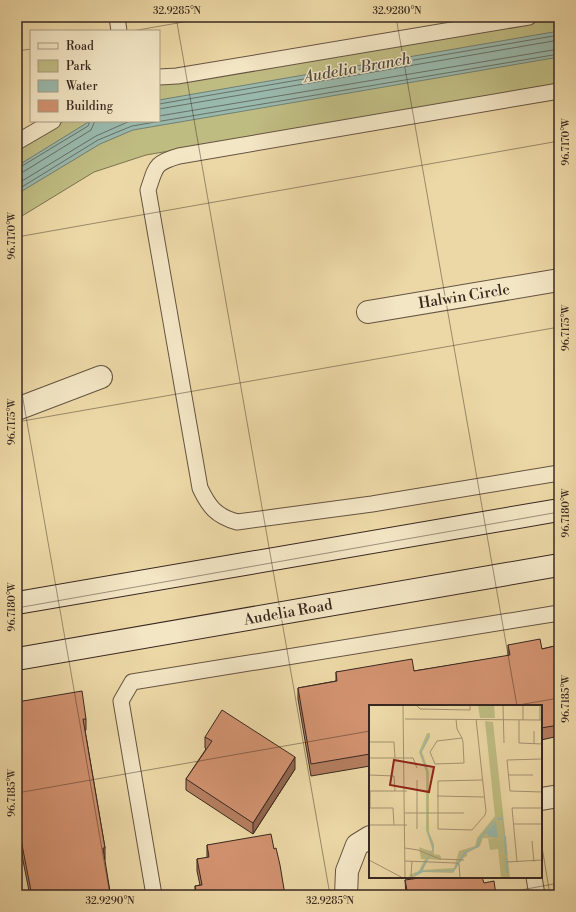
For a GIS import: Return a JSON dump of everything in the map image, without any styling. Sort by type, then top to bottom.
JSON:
[{"type":"main road","name":"Halwin Circle","points":[[368,312],[559,280]]},
{"type":"main road","points":[[17,409],[102,377]]},
{"type":"main road","points":[[17,603],[559,510]]},
{"type":"main road","name":"Audelia Road","points":[[17,659],[559,565]]},
{"type":"main road","points":[[542,799],[559,796]]},
{"type":"main road","points":[[346,895],[346,871],[357,845],[369,838]]},
{"type":"lane","points":[[117,17],[119,30]]},
{"type":"lane","points":[[160,77],[177,76],[529,17]]},
{"type":"lane","points":[[559,91],[179,156],[163,160],[155,169],[148,190],[200,488],[208,505],[224,518],[237,522],[372,504],[559,472]]},
{"type":"lane","points":[[17,142],[51,122]]},
{"type":"lane","points":[[154,895],[121,701],[132,682],[559,613]]},
{"type":"lane","points":[[534,878],[537,895]]},
{"type":"green space","points":[[547,17],[559,17],[559,84],[146,155],[94,172],[17,219],[17,149],[62,122],[160,122],[160,85]]},
{"type":"water","name":"Audelia Branch","points":[[559,31],[559,57],[133,130],[100,144],[17,194],[17,166],[88,122],[160,122],[160,100]]},
{"type":"building","points":[[540,639],[542,649],[559,645],[559,725],[542,728],[542,705],[369,705],[369,754],[311,764],[298,688],[337,681],[336,672],[412,659],[414,671],[510,655],[508,645]]},
{"type":"building","points":[[82,691],[86,719],[83,719],[105,848],[103,848],[110,892],[105,892],[106,895],[29,895],[28,891],[31,891],[17,819],[17,804],[19,804],[17,790],[17,702]]},
{"type":"building","points":[[222,710],[295,757],[253,823],[186,779],[212,741],[205,737]]},
{"type":"building","points":[[271,834],[274,849],[276,848],[280,865],[285,895],[197,895],[195,886],[202,885],[197,859],[209,857],[207,845]]},
{"type":"building","points":[[419,878],[482,878],[484,883],[494,881],[496,895],[408,895],[405,880]]}]
